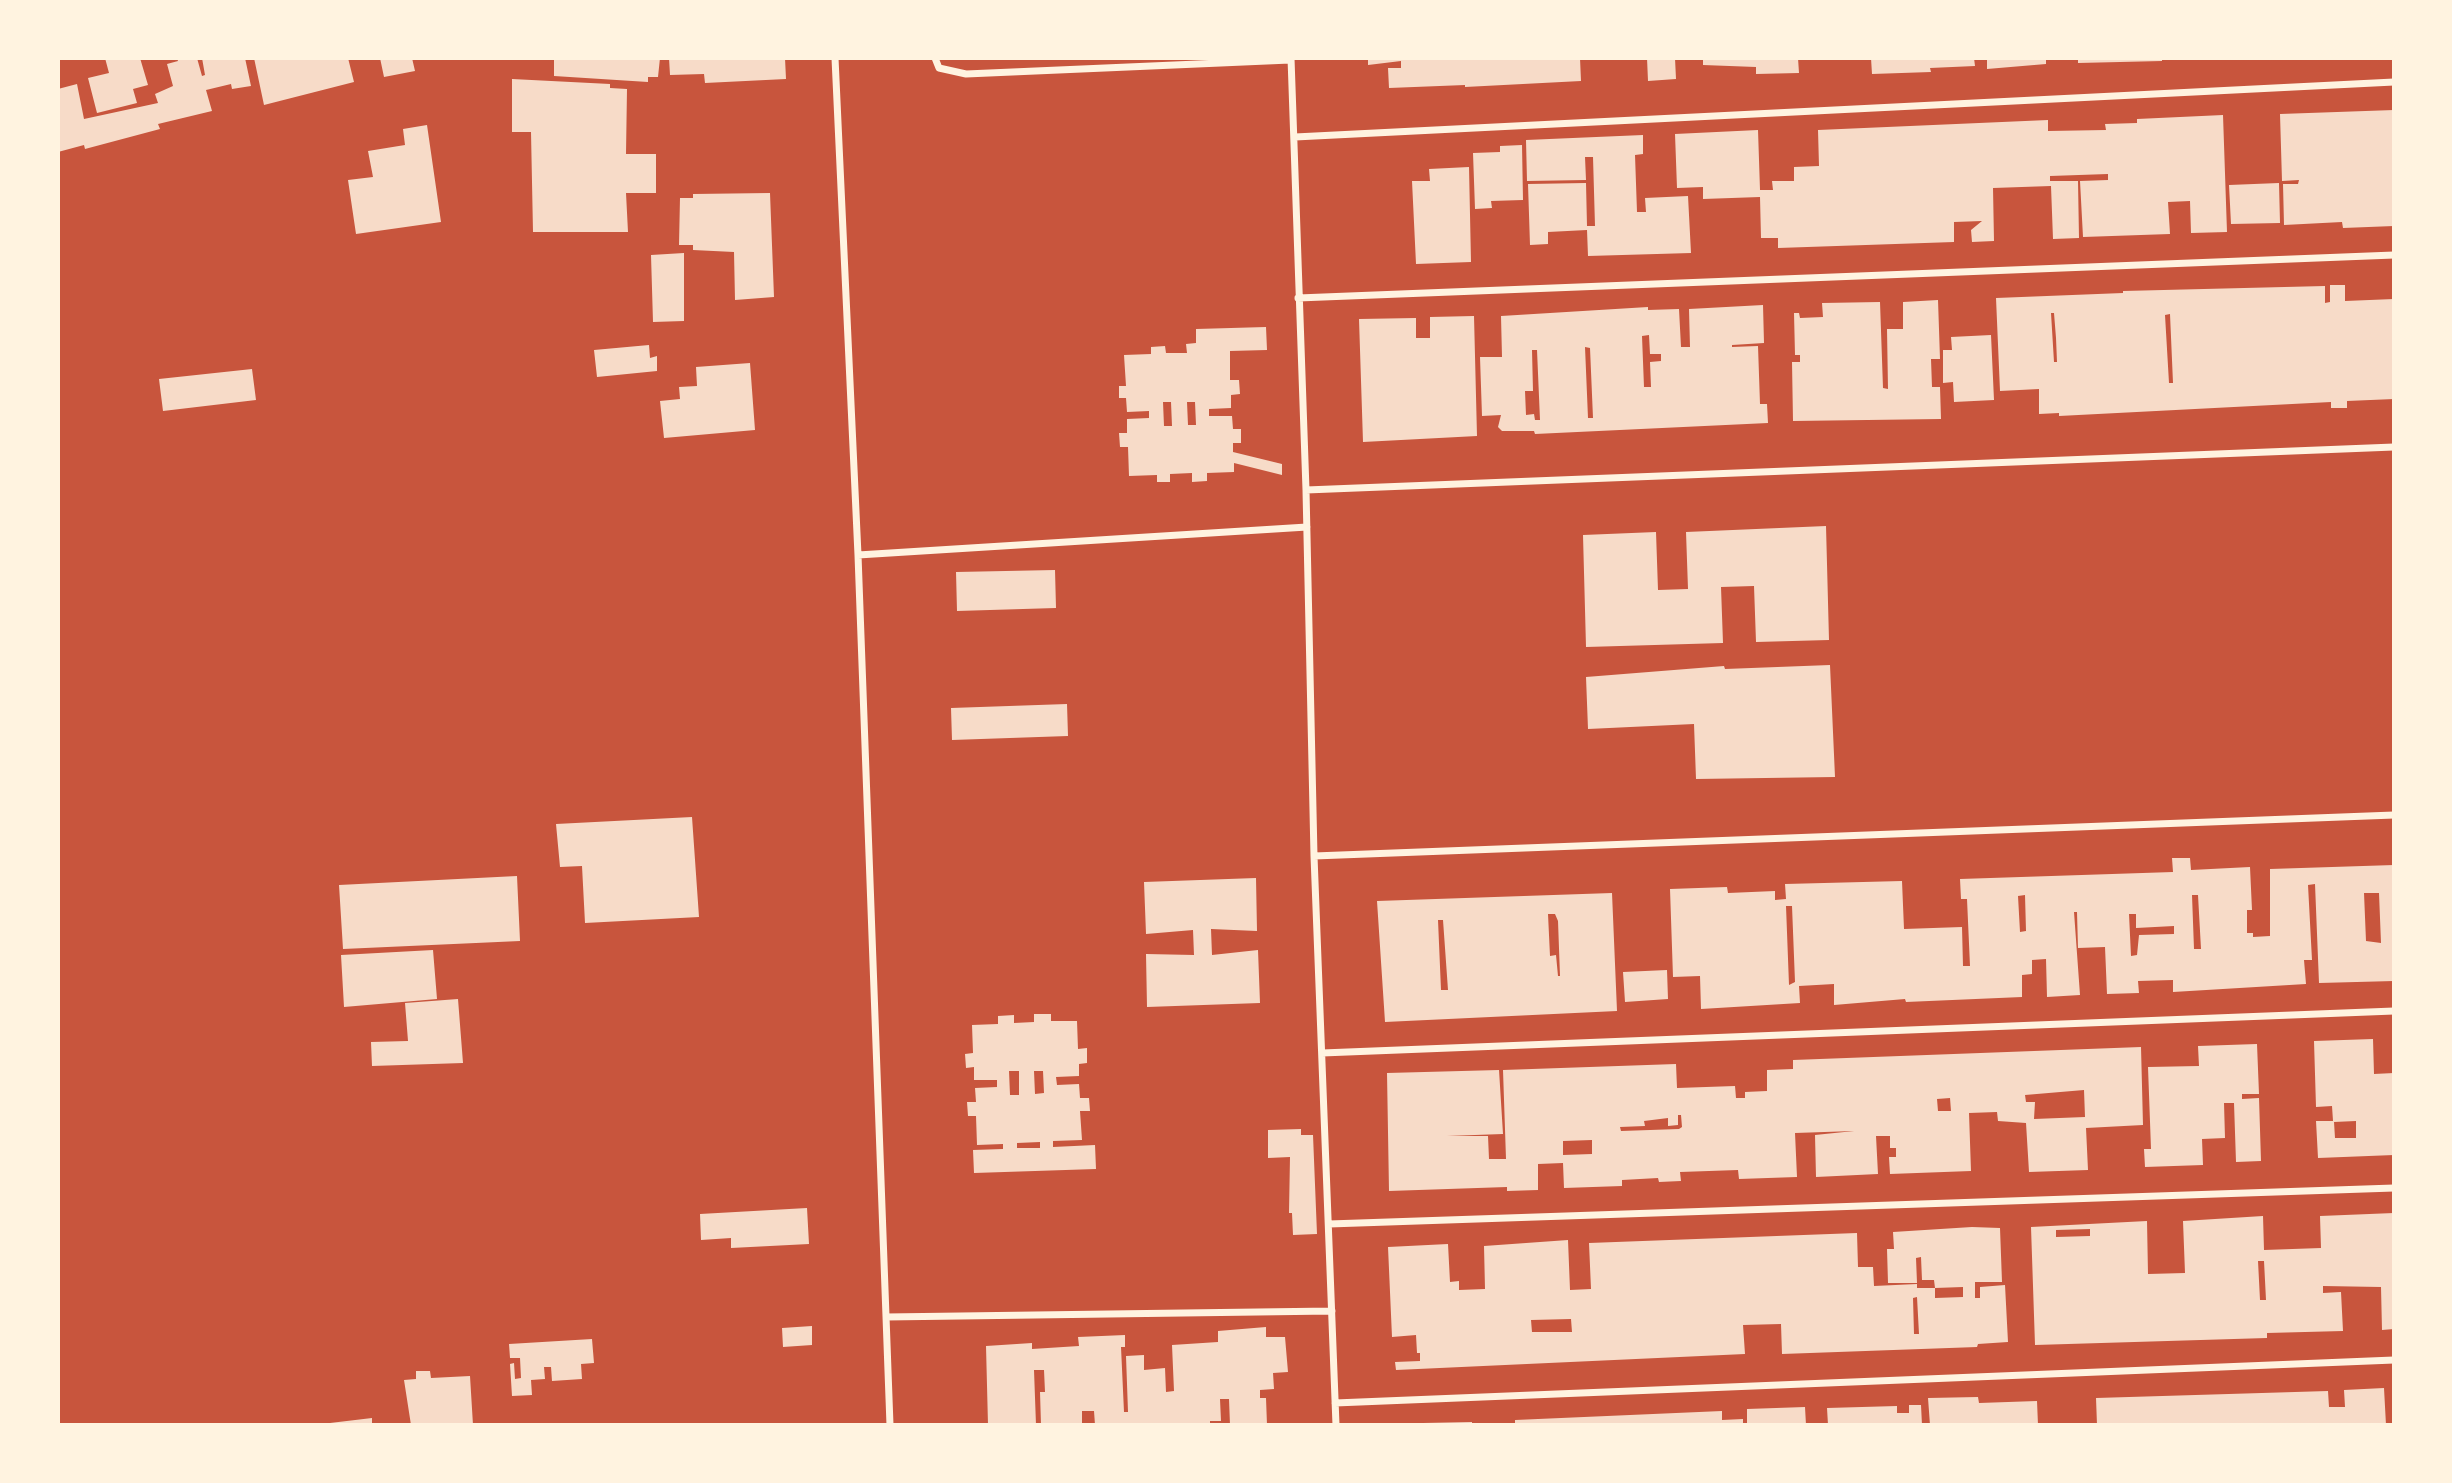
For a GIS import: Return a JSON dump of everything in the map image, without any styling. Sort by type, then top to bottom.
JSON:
[{"type":"street","points":[[835,58],[858,555],[890,1425]]},
{"type":"street","points":[[935,58],[939,68],[966,74],[1291,59],[1306,490],[1314,856],[1336,1425]]},
{"type":"street","points":[[1295,137],[2394,82]]},
{"type":"street","points":[[1298,298],[2394,255]]},
{"type":"street","points":[[1306,490],[2394,447]]},
{"type":"street","points":[[858,555],[1307,527]]},
{"type":"street","points":[[1314,856],[2394,815]]},
{"type":"street","points":[[1322,1053],[2394,1011]]},
{"type":"street","points":[[1329,1224],[2394,1188]]},
{"type":"street","points":[[886,1317],[1332,1311]]},
{"type":"street","points":[[1335,1403],[2394,1360]]},
{"type":"building","points":[[105,58],[140,58],[148,85],[133,89],[137,103],[97,113],[88,78],[109,73]]},
{"type":"building","points":[[177,58],[197,58],[202,76],[205,75],[202,58],[245,58],[251,86],[232,89],[231,84],[206,90],[212,111],[158,124],[160,129],[85,149],[84,145],[58,152],[58,89],[77,84],[84,119],[158,103],[155,94],[173,86],[167,64],[178,61]]},
{"type":"building","points":[[254,58],[348,58],[354,82],[264,105]]},
{"type":"building","points":[[380,58],[412,58],[415,71],[384,77]]},
{"type":"building","points":[[554,58],[660,58],[658,77],[648,77],[648,82],[554,76]]},
{"type":"building","points":[[669,58],[785,58],[786,79],[705,83],[704,74],[670,75]]},
{"type":"building","points":[[1368,58],[1580,58],[1581,81],[1389,88],[1388,68],[1401,68],[1401,61],[1368,65]]},
{"type":"building","points":[[1647,58],[1675,58],[1676,79],[1648,81]]},
{"type":"building","points":[[1703,58],[1798,58],[1799,73],[1756,74],[1756,67],[1703,65]]},
{"type":"building","points":[[1871,58],[1974,58],[1975,66],[1930,68],[1931,72],[1872,74]]},
{"type":"building","points":[[1987,58],[2046,58],[2046,64],[1987,69]]},
{"type":"building","points":[[2078,58],[2162,58],[2162,61],[2078,63]]},
{"type":"building","points":[[512,79],[610,84],[610,88],[627,89],[626,154],[656,154],[656,193],[626,193],[628,232],[533,232],[531,132],[512,132]]},
{"type":"building","points":[[2394,110],[2394,226],[2343,228],[2342,222],[2284,225],[2283,184],[2298,184],[2299,180],[2282,181],[2280,114]]},
{"type":"building","points":[[2223,115],[2227,232],[2191,233],[2190,201],[2168,202],[2170,234],[2083,237],[2080,181],[2108,180],[2108,174],[2050,176],[2050,181],[2078,181],[2079,238],[2053,239],[2051,186],[1993,188],[1994,241],[1972,242],[1971,230],[1982,221],[1954,222],[1954,242],[1778,248],[1778,238],[1761,238],[1760,197],[1703,199],[1703,187],[1677,188],[1675,134],[1758,130],[1760,190],[1773,190],[1772,181],[1794,181],[1794,167],[1819,166],[1818,130],[2048,120],[2048,131],[2106,130],[2105,124],[2137,123],[2137,119]]},
{"type":"building","points":[[427,125],[441,222],[356,234],[348,180],[373,177],[368,151],[405,145],[403,129]]},
{"type":"building","points":[[1643,135],[1643,154],[1635,155],[1637,212],[1646,212],[1645,198],[1688,196],[1691,253],[1588,256],[1587,230],[1548,232],[1548,244],[1530,245],[1528,184],[1586,183],[1587,226],[1595,226],[1593,157],[1585,157],[1586,180],[1527,181],[1526,140]]},
{"type":"building","points":[[1522,145],[1523,200],[1491,201],[1492,208],[1475,209],[1473,153],[1500,152],[1500,146]]},
{"type":"building","points":[[1469,167],[1471,262],[1416,264],[1412,181],[1430,181],[1429,169]]},
{"type":"building","points":[[2279,183],[2280,223],[2231,224],[2229,185]]},
{"type":"building","points":[[770,193],[774,297],[735,300],[734,252],[693,250],[693,245],[679,245],[680,198],[693,198],[693,194]]},
{"type":"building","points":[[684,253],[684,321],[653,322],[651,255]]},
{"type":"building","points":[[2330,285],[2345,285],[2345,301],[2394,299],[2394,399],[2347,401],[2347,408],[2331,408],[2331,402],[2059,416],[2059,413],[2039,414],[2039,389],[2000,391],[1996,298],[2123,291],[2325,286],[2325,303],[2330,302]],"holes":[[[2051,313],[2054,313],[2057,362],[2054,362]],[[2170,314],[2173,383],[2169,383],[2165,315]]]},
{"type":"building","points":[[1938,300],[1940,359],[1931,359],[1932,387],[1940,387],[1941,419],[1793,421],[1792,362],[1800,362],[1800,355],[1795,355],[1794,313],[1799,313],[1800,318],[1823,317],[1822,303],[1880,302],[1883,388],[1888,389],[1887,329],[1903,329],[1903,302]]},
{"type":"building","points":[[1763,305],[1764,343],[1732,347],[1758,346],[1760,404],[1767,404],[1768,423],[1535,434],[1534,431],[1502,431],[1498,427],[1501,415],[1482,416],[1480,357],[1502,357],[1501,316],[1648,307],[1648,310],[1679,309],[1681,347],[1690,347],[1689,309]],"holes":[[[1649,335],[1650,354],[1661,354],[1661,361],[1650,362],[1651,387],[1644,387],[1642,336]],[[1585,347],[1590,348],[1593,418],[1588,418]],[[1532,350],[1537,350],[1540,420],[1535,420],[1534,414],[1526,415],[1525,391],[1533,391]]]},
{"type":"building","points":[[1474,316],[1477,436],[1363,442],[1359,319],[1416,318],[1416,338],[1430,338],[1430,317]]},
{"type":"building","points":[[1266,327],[1267,350],[1230,351],[1230,380],[1239,380],[1240,394],[1231,395],[1231,408],[1209,409],[1209,416],[1232,416],[1233,429],[1241,429],[1241,443],[1233,443],[1233,452],[1282,464],[1282,475],[1234,463],[1234,472],[1207,473],[1207,481],[1192,482],[1192,473],[1170,474],[1170,482],[1157,482],[1157,475],[1129,476],[1128,447],[1120,447],[1119,433],[1127,433],[1127,419],[1149,418],[1149,411],[1127,412],[1126,398],[1119,398],[1119,386],[1126,386],[1124,355],[1151,354],[1151,347],[1165,346],[1166,353],[1187,353],[1186,344],[1196,343],[1196,329]],"holes":[[[1163,402],[1171,402],[1172,426],[1164,426]],[[1187,402],[1195,402],[1196,425],[1188,425]]]},
{"type":"building","points":[[1991,335],[1994,400],[1954,402],[1953,382],[1943,383],[1943,350],[1952,350],[1951,337]]},
{"type":"building","points":[[649,345],[650,358],[657,356],[657,371],[597,377],[594,350]]},
{"type":"building","points":[[750,363],[755,430],[664,438],[660,401],[680,399],[679,387],[697,386],[696,367]]},
{"type":"building","points":[[252,369],[256,400],[163,411],[159,379]]},
{"type":"building","points":[[1826,526],[1829,640],[1756,642],[1754,586],[1721,587],[1723,643],[1586,647],[1583,535],[1656,532],[1658,590],[1688,589],[1686,532]]},
{"type":"building","points":[[1055,570],[1056,608],[957,611],[956,572]]},
{"type":"building","points":[[1830,665],[1835,777],[1696,779],[1694,724],[1588,729],[1586,677],[1724,666],[1725,669]]},
{"type":"building","points":[[1067,704],[1068,736],[952,740],[951,708]]},
{"type":"building","points":[[692,817],[699,917],[585,923],[582,866],[560,867],[556,824]]},
{"type":"building","points":[[2172,858],[2190,858],[2191,870],[2250,867],[2252,910],[2247,910],[2247,933],[2253,933],[2253,937],[2270,936],[2270,869],[2394,865],[2394,981],[2319,983],[2315,884],[2308,885],[2312,960],[2304,960],[2306,984],[2173,992],[2173,980],[2138,981],[2139,993],[2107,994],[2105,947],[2078,948],[2077,912],[2074,912],[2080,995],[2047,997],[2046,959],[2032,960],[2032,974],[2022,975],[2022,997],[1906,1002],[1905,999],[1834,1005],[1834,984],[1799,986],[1800,1003],[1701,1009],[1700,976],[1673,977],[1670,889],[1727,887],[1728,893],[1775,891],[1775,900],[1786,899],[1785,884],[1902,881],[1904,929],[1962,927],[1963,966],[1970,966],[1967,899],[1961,899],[1960,879],[2173,872]],"holes":[[[2364,893],[2379,893],[2381,943],[2366,941]],[[2025,895],[2026,931],[2020,932],[2018,896]],[[2192,895],[2198,895],[2201,949],[2194,949]],[[1786,906],[1792,906],[1795,982],[1789,985]],[[2129,914],[2136,914],[2136,928],[2174,926],[2174,934],[2139,935],[2137,955],[2131,956]]]},
{"type":"building","points":[[517,876],[520,941],[343,949],[339,885]]},
{"type":"building","points":[[1256,878],[1257,931],[1211,929],[1212,955],[1258,950],[1260,1003],[1147,1007],[1146,954],[1194,955],[1193,930],[1146,934],[1144,882]]},
{"type":"building","points":[[1612,893],[1617,1011],[1385,1022],[1377,901]],"holes":[[[1548,914],[1555,914],[1558,921],[1560,976],[1556,955],[1550,956]],[[1438,920],[1443,920],[1448,990],[1441,990]]]},
{"type":"building","points":[[433,950],[437,999],[344,1007],[341,955]]},
{"type":"building","points":[[1667,970],[1668,999],[1625,1002],[1623,972]]},
{"type":"building","points":[[458,999],[463,1063],[372,1066],[371,1042],[408,1041],[405,1003]]},
{"type":"building","points":[[1034,1014],[1051,1014],[1051,1021],[1077,1021],[1078,1049],[1087,1048],[1087,1063],[1079,1064],[1079,1076],[1056,1077],[1057,1085],[1079,1084],[1080,1098],[1089,1098],[1090,1111],[1080,1111],[1082,1140],[1053,1141],[1053,1147],[1095,1145],[1096,1169],[974,1173],[973,1150],[1003,1149],[1003,1144],[977,1145],[976,1116],[968,1116],[967,1102],[976,1102],[975,1088],[997,1087],[997,1080],[974,1080],[974,1067],[966,1068],[965,1054],[973,1053],[972,1025],[998,1024],[998,1016],[1014,1015],[1014,1023],[1034,1022]],"holes":[[[1009,1071],[1019,1071],[1019,1095],[1010,1095]],[[1034,1071],[1043,1071],[1044,1093],[1035,1094]],[[1040,1142],[1040,1148],[1017,1148],[1017,1143]]]},
{"type":"building","points":[[2373,1039],[2374,1074],[2394,1073],[2394,1155],[2318,1158],[2316,1121],[2333,1121],[2332,1106],[2316,1107],[2314,1041]],"holes":[[[2356,1121],[2356,1138],[2335,1138],[2334,1122]]]},
{"type":"building","points":[[2257,1044],[2259,1094],[2242,1094],[2242,1099],[2259,1098],[2261,1161],[2236,1162],[2234,1103],[2224,1103],[2225,1138],[2202,1139],[2203,1165],[2145,1167],[2144,1149],[2151,1149],[2148,1067],[2199,1066],[2198,1046]]},
{"type":"building","points":[[2141,1047],[2143,1125],[2086,1128],[2088,1170],[2029,1172],[2026,1123],[1998,1121],[1997,1112],[1969,1113],[1971,1171],[1890,1174],[1889,1157],[1896,1157],[1896,1148],[1890,1148],[1890,1136],[1876,1136],[1878,1174],[1816,1177],[1815,1135],[1854,1131],[1795,1133],[1797,1177],[1739,1179],[1738,1170],[1680,1172],[1681,1181],[1659,1182],[1658,1178],[1622,1180],[1622,1186],[1564,1188],[1563,1163],[1538,1164],[1538,1190],[1507,1191],[1507,1187],[1389,1191],[1387,1073],[1499,1070],[1503,1134],[1447,1136],[1488,1136],[1489,1159],[1506,1159],[1503,1070],[1676,1064],[1677,1088],[1735,1086],[1736,1098],[1745,1098],[1745,1092],[1767,1091],[1767,1070],[1793,1069],[1793,1060]],"holes":[[[2084,1090],[2085,1117],[2034,1119],[2035,1102],[2026,1102],[2025,1095]],[[1950,1098],[1951,1111],[1938,1111],[1937,1099]],[[1678,1115],[1681,1115],[1682,1127],[1679,1129],[1621,1131],[1620,1127],[1645,1126],[1644,1121],[1668,1118],[1668,1126],[1678,1125]],[[1592,1140],[1592,1154],[1563,1155],[1563,1141]]]},
{"type":"building","points":[[1301,1129],[1301,1135],[1313,1135],[1317,1234],[1293,1235],[1292,1213],[1289,1213],[1290,1157],[1268,1158],[1268,1130]]},
{"type":"building","points":[[807,1208],[809,1244],[731,1248],[731,1238],[701,1240],[700,1214]]},
{"type":"building","points":[[2394,1213],[2394,1329],[2382,1330],[2381,1287],[2323,1286],[2323,1293],[2341,1292],[2343,1331],[2267,1333],[2267,1338],[2035,1345],[2031,1227],[2147,1221],[2148,1274],[2185,1273],[2183,1221],[2263,1216],[2264,1250],[2321,1248],[2320,1216]],"holes":[[[2090,1229],[2090,1236],[2056,1237],[2056,1230]],[[2258,1261],[2264,1261],[2266,1300],[2260,1300]]]},
{"type":"building","points":[[2000,1228],[2002,1282],[1975,1282],[1975,1298],[1980,1298],[1980,1287],[2005,1285],[2008,1342],[1978,1344],[1977,1347],[1782,1354],[1781,1324],[1743,1325],[1745,1354],[1396,1370],[1395,1362],[1420,1361],[1420,1353],[1417,1353],[1416,1335],[1392,1337],[1388,1247],[1448,1244],[1450,1282],[1459,1281],[1459,1290],[1485,1289],[1484,1246],[1568,1240],[1570,1290],[1591,1289],[1589,1243],[1857,1233],[1858,1267],[1873,1267],[1874,1286],[1917,1284],[1917,1288],[1935,1288],[1934,1280],[1922,1280],[1921,1257],[1916,1258],[1917,1283],[1888,1283],[1887,1249],[1894,1249],[1893,1232]],"holes":[[[1963,1287],[1963,1297],[1935,1298],[1935,1288]],[[1917,1297],[1919,1334],[1914,1334],[1913,1298]],[[1571,1319],[1572,1332],[1532,1332],[1531,1320]]]},
{"type":"building","points":[[812,1326],[812,1345],[783,1347],[782,1328]]},
{"type":"building","points":[[1266,1327],[1266,1337],[1285,1337],[1288,1372],[1273,1373],[1274,1389],[1260,1390],[1260,1398],[1266,1398],[1267,1425],[1230,1425],[1229,1399],[1220,1399],[1221,1421],[1210,1421],[1210,1425],[1095,1425],[1094,1411],[1082,1411],[1082,1425],[1041,1425],[1040,1392],[1045,1392],[1044,1370],[1034,1370],[1036,1425],[988,1425],[986,1346],[1032,1343],[1032,1349],[1079,1346],[1078,1337],[1125,1335],[1125,1347],[1121,1347],[1124,1412],[1128,1412],[1126,1356],[1144,1355],[1144,1370],[1165,1368],[1166,1392],[1174,1391],[1172,1345],[1218,1342],[1218,1331]]},
{"type":"building","points":[[592,1339],[594,1363],[581,1364],[582,1379],[552,1381],[551,1367],[544,1367],[545,1379],[531,1380],[532,1395],[512,1396],[510,1364],[514,1363],[515,1379],[521,1378],[520,1358],[510,1358],[509,1344]]},
{"type":"building","points":[[416,1371],[430,1371],[431,1378],[470,1376],[473,1425],[411,1425],[404,1380],[416,1379]]},
{"type":"building","points":[[2384,1388],[2386,1425],[2097,1425],[2096,1398],[2328,1391],[2329,1407],[2345,1407],[2344,1390]]},
{"type":"building","points":[[1978,1397],[1979,1403],[2037,1401],[2038,1425],[1930,1425],[1928,1398]]},
{"type":"building","points":[[1909,1405],[1921,1405],[1922,1425],[1828,1425],[1827,1408],[1897,1406],[1897,1413],[1909,1413]]},
{"type":"building","points":[[1805,1407],[1806,1425],[1747,1425],[1747,1409]]},
{"type":"building","points":[[1722,1411],[1722,1420],[1743,1419],[1743,1425],[1515,1425],[1515,1420]]},
{"type":"building","points":[[372,1418],[372,1425],[330,1425],[330,1423]]},
{"type":"building","points":[[1472,1422],[1472,1425],[1423,1425],[1423,1423]]}]
